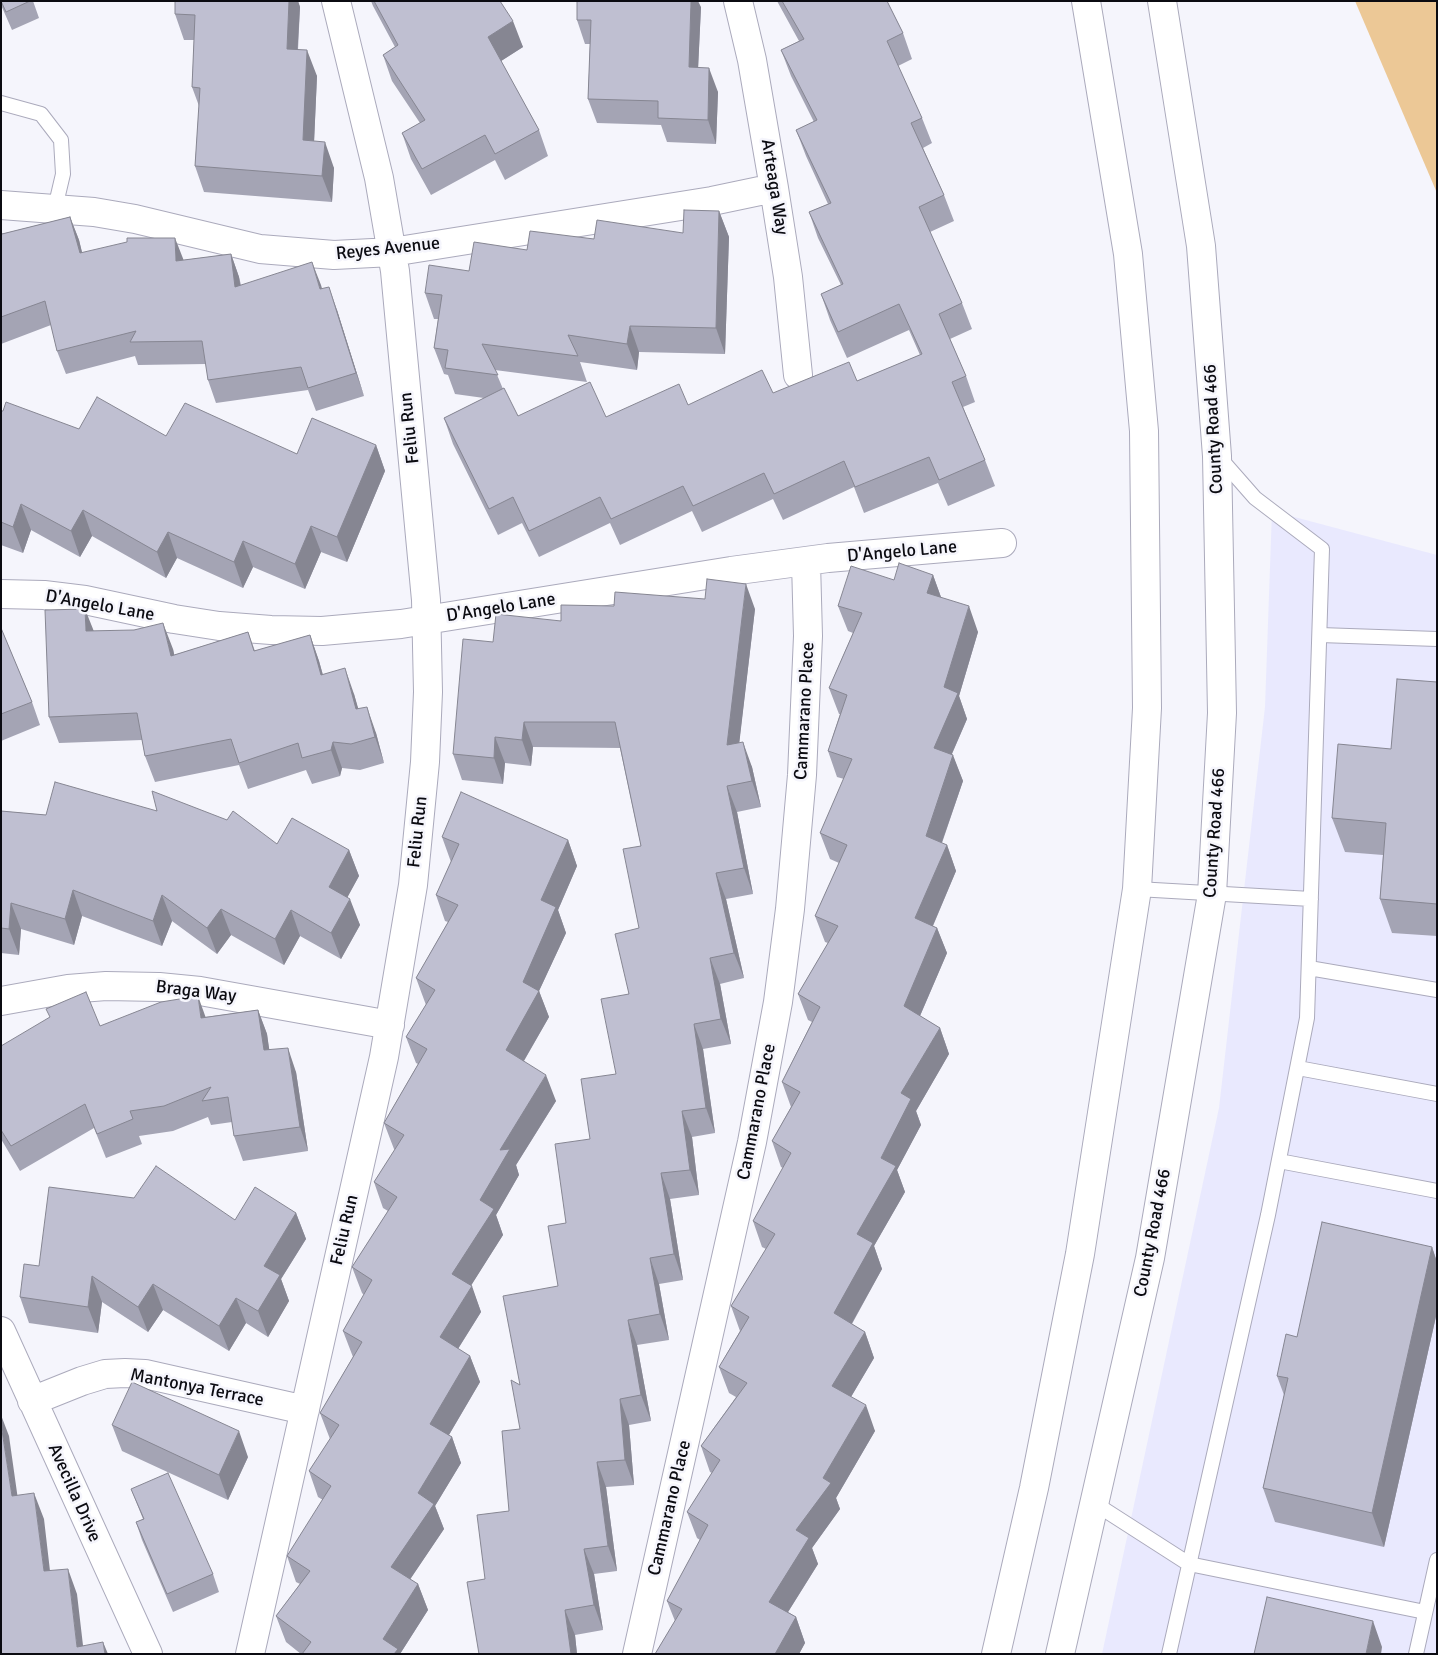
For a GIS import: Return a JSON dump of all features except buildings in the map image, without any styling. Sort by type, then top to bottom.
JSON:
[{"type":"street","name":"Feliu Run","points":[[250,1654],[390,1024],[413,885],[423,789],[428,692],[427,619],[421,539],[392,252],[369,130],[336,1]]},
{"type":"street","name":"Arteaga Way","points":[[738,1],[752,60],[774,188],[789,286],[798,375]]},
{"type":"street","points":[[996,1654],[1034,1488],[1080,1254],[1137,889],[1147,708],[1144,431],[1128,254],[1086,1]]},
{"type":"street","name":"County Road 466","points":[[1060,1654],[1150,1258],[1212,894],[1222,713],[1217,456],[1201,246],[1162,1]]},
{"type":"street","name":"Reyes Avenue","points":[[1,205],[55,208],[135,219],[232,244],[284,253],[325,255],[392,252],[712,201],[774,188]]},
{"type":"street","name":"D'Angelo Lane","points":[[1,594],[64,597],[198,624],[271,630],[350,629],[427,619],[730,571],[1002,543]]},
{"type":"street","name":"Cammarano Place","points":[[637,1654],[752,1142],[778,1002],[790,909],[802,776],[808,636],[806,562]]},
{"type":"street","name":"Braga Way","points":[[1,1001],[68,989],[152,986],[200,991],[390,1024]]},
{"type":"street","name":"Avecilla Drive","points":[[1,1331],[148,1654]]},
{"type":"street","name":"Mantonya Terrace","points":[[32,1402],[96,1376],[134,1373],[305,1410]]},
{"type":"lane","points":[[1,104],[42,114],[61,140],[63,174],[55,208]]},
{"type":"lane","points":[[1169,1654],[1279,1161],[1308,1018],[1322,549],[1255,498],[1217,456]]},
{"type":"lane","points":[[1320,635],[1437,639]]},
{"type":"lane","points":[[1137,889],[1311,898]]},
{"type":"lane","points":[[1309,968],[1437,990]]},
{"type":"lane","points":[[1298,1068],[1437,1094]]},
{"type":"lane","points":[[1279,1161],[1437,1191]]},
{"type":"lane","points":[[1094,1504],[1189,1564],[1425,1612]]},
{"type":"lane","points":[[1416,1654],[1437,1560]]},
{"type":"shaded area","points":[[1355,1],[1437,1],[1437,193]]},
{"type":"shaded area","points":[[1272,511],[1437,555],[1437,1654],[1102,1654],[1219,1108],[1265,707]]}]
